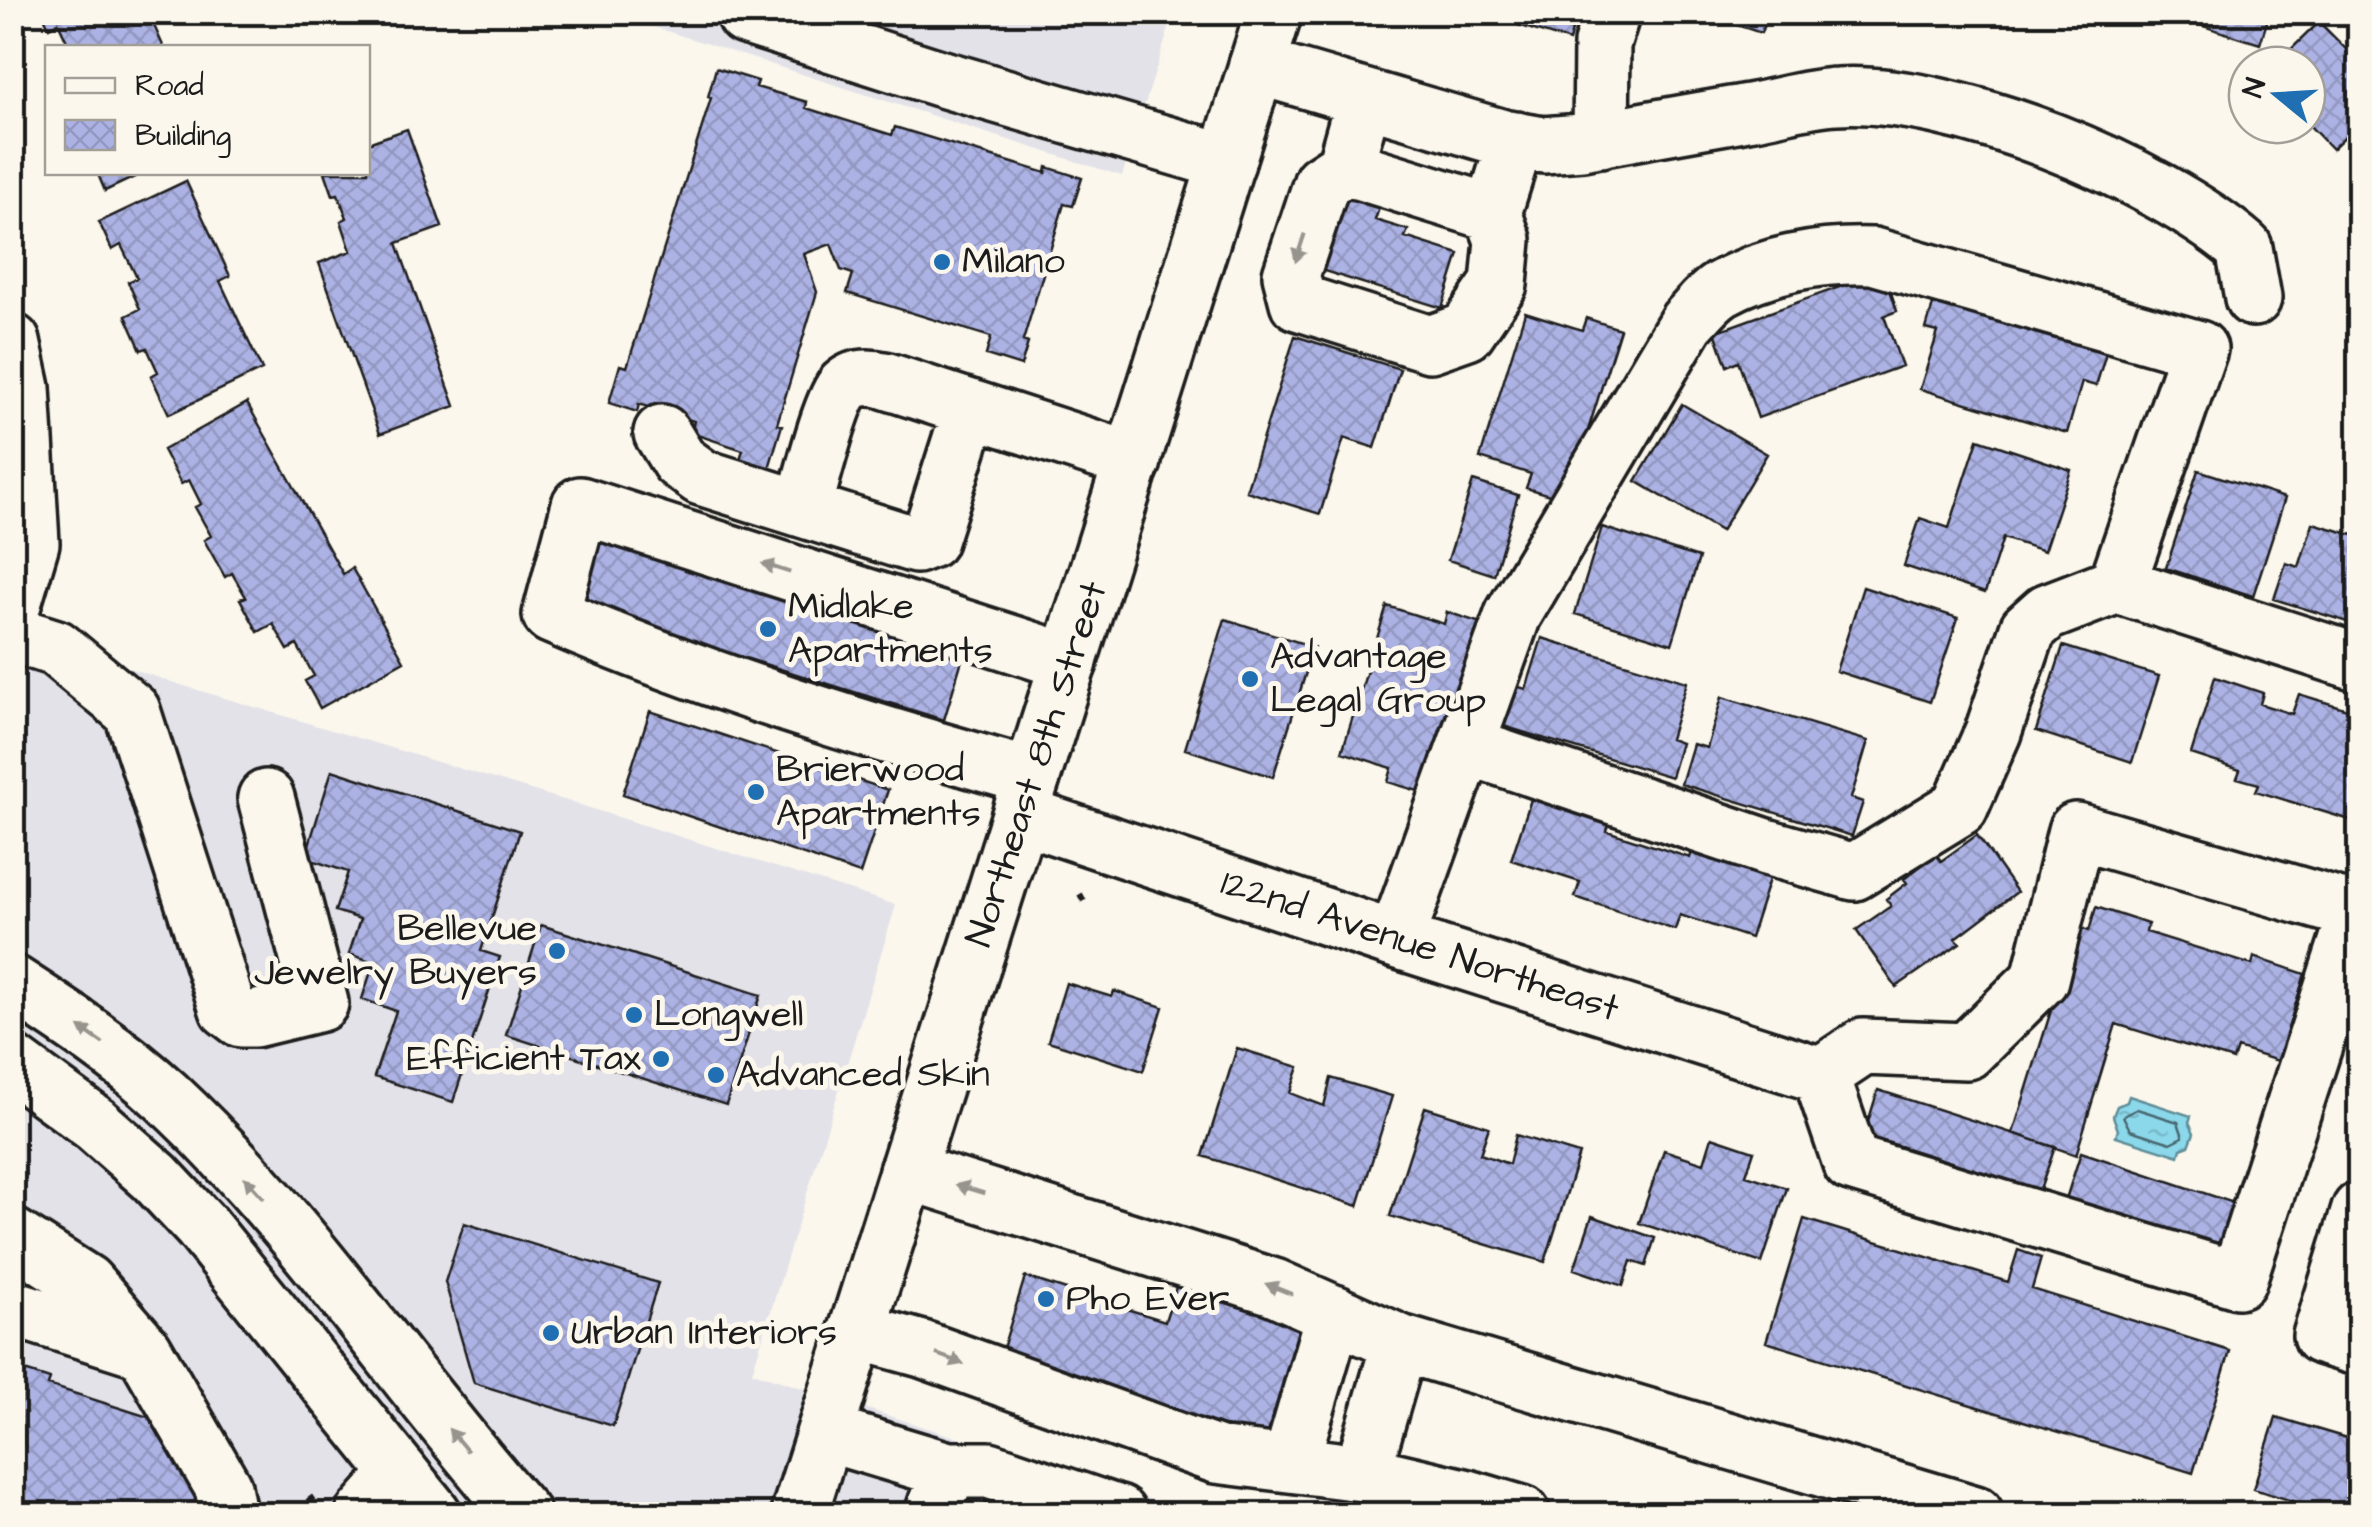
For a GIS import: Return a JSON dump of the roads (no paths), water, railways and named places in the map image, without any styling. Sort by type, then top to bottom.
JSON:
[{"type":"main road","points":[[746,12],[745,16],[940,78],[1227,162]]},
{"type":"main road","name":"Northeast 8th Street","points":[[799,1514],[1274,12]]},
{"type":"main road","points":[[1600,139],[1602,44],[1612,12]]},
{"type":"main road","points":[[1257,66],[1543,145],[1600,139],[1836,96],[1890,98],[1948,108],[2120,170],[2190,207],[2244,248],[2253,298]]},
{"type":"main road","points":[[1364,98],[1345,167],[1322,182],[1290,276],[1298,302],[1430,344],[1466,330],[1499,284],[1503,240],[1493,212],[1516,140]]},
{"type":"main road","points":[[1345,167],[1493,212]]},
{"type":"main road","points":[[1396,940],[1513,614],[1687,322],[1718,291],[1775,267],[1838,254],[1872,256],[2198,349],[2116,585]]},
{"type":"main road","points":[[12,342],[22,388],[22,542],[12,607]]},
{"type":"main road","points":[[803,509],[836,403],[846,385],[865,376],[1132,461]]},
{"type":"main road","points":[[662,433],[679,460],[701,476],[916,545],[929,540],[971,408]]},
{"type":"main road","name":"122nd Avenue Northeast","points":[[1069,662],[580,505],[550,615],[648,657],[1026,796],[1396,940],[1821,1075]]},
{"type":"main road","points":[[1466,746],[1766,847],[1854,872],[1960,807],[1992,732],[2028,629],[2046,612],[2116,585],[2360,663]]},
{"type":"main road","points":[[12,634],[56,648],[132,711],[228,1009],[240,1020],[320,1003],[266,798]]},
{"type":"main road","points":[[2076,832],[2357,912],[2238,1280],[1851,1163],[1821,1075],[1862,1047],[1966,1051],[2040,978],[2076,832]]},
{"type":"main road","points":[[12,983],[97,1038],[165,1096],[222,1153],[343,1289],[438,1415],[522,1514]]},
{"type":"main road","points":[[12,1063],[95,1124],[190,1214],[434,1514]]},
{"type":"main road","points":[[908,1170],[1274,1287],[1400,1343],[1974,1514]]},
{"type":"main road","points":[[2340,1342],[2360,1210]]},
{"type":"main road","points":[[12,1236],[86,1283],[144,1350],[223,1487],[228,1514]]},
{"type":"main road","points":[[12,1308],[144,1350]]},
{"type":"main road","points":[[1329,1469],[1334,1314]]},
{"type":"main road","points":[[857,1331],[922,1349],[1216,1456],[1329,1469],[1468,1498],[1522,1514]]},
{"type":"main road","points":[[1329,1469],[1400,1343]]},
{"type":"main road","points":[[824,1433],[941,1492],[989,1470],[1118,1514]]},
{"type":"main road","points":[[341,1504],[400,1473]]},
{"type":"water","points":[[2129,1096],[2191,1116],[2189,1122],[2194,1133],[2179,1156],[2116,1136],[2113,1116],[2117,1106],[2127,1102]]},
{"type":"place","name":"Milano","points":[[942,262]]},
{"type":"place","name":"Midlake Apartments","points":[[768,629]]},
{"type":"place","name":"Advantage Legal Group","points":[[1250,679]]},
{"type":"place","name":"Brierwood Apartments","points":[[756,792]]},
{"type":"place","name":"Bellevue Jewelry Buyers","points":[[557,951]]},
{"type":"place","name":"Longwell","points":[[634,1015]]},
{"type":"place","name":"Efficient Tax","points":[[661,1059]]},
{"type":"place","name":"Advanced Skin","points":[[716,1075]]},
{"type":"place","name":"Pho Ever","points":[[1046,1299]]},
{"type":"place","name":"Urban Interiors","points":[[551,1333]]}]
